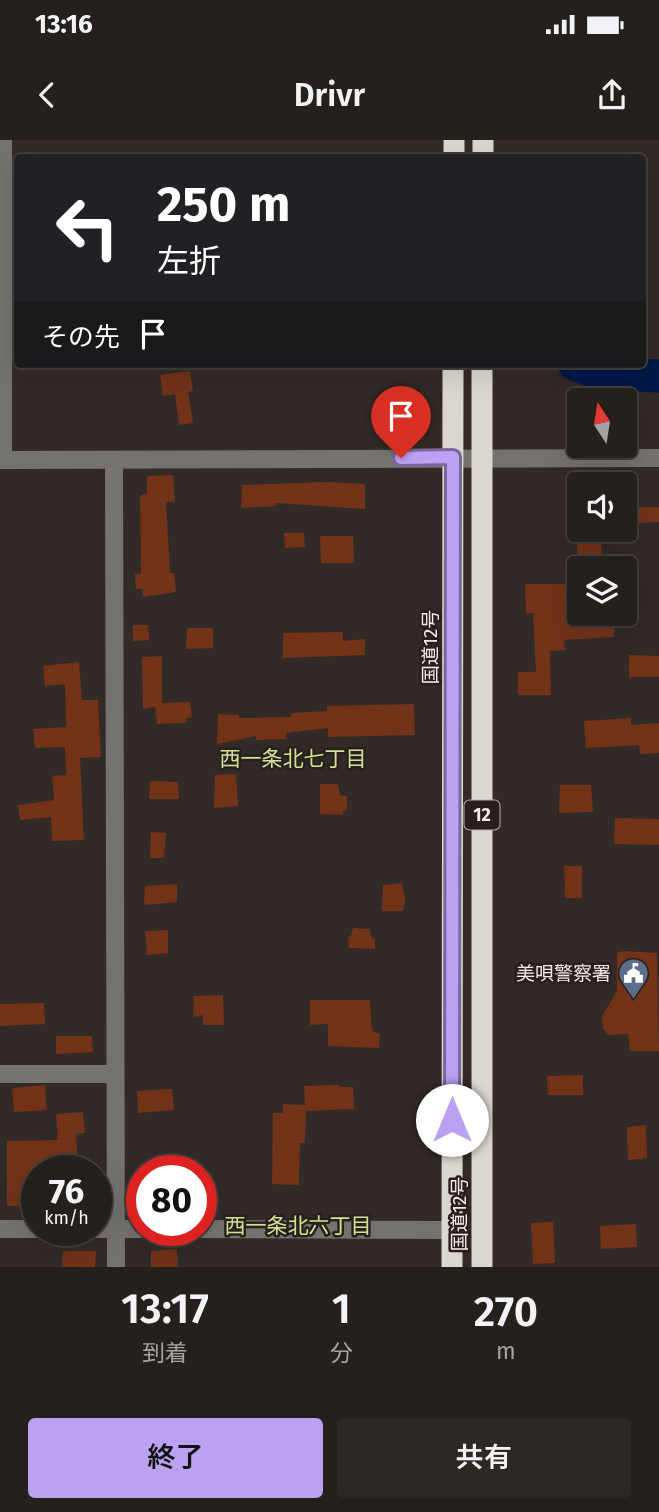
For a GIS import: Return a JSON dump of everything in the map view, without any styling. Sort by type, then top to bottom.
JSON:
[{"type":"highway","name":"国道12号","points":[[452,1267],[453,368]]},
{"type":"highway","name":"国道12号","points":[[482,368],[482,1267]]},
{"type":"street","points":[[3,140],[1,460],[114,462],[453,457],[659,458]]},
{"type":"street","points":[[114,462],[116,1267]]},
{"type":"street","points":[[0,1074],[115,1074]]},
{"type":"street","points":[[0,1229],[21,1229]]},
{"type":"street","points":[[112,1229],[126,1229]]},
{"type":"street","points":[[217,1230],[452,1230]]},
{"type":"building","points":[[190,371],[193,391],[188,392],[193,423],[179,425],[175,394],[163,396],[160,375]]},
{"type":"building","points":[[173,475],[175,502],[166,502],[170,573],[174,573],[176,592],[143,597],[142,589],[136,589],[135,574],[141,574],[140,496],[147,493],[147,476]]},
{"type":"building","points":[[327,482],[365,484],[365,509],[276,503],[276,506],[241,508],[242,485]]},
{"type":"building","points":[[637,507],[659,507],[659,522],[637,523]]},
{"type":"building","points":[[284,533],[304,533],[305,547],[285,548]]},
{"type":"building","points":[[320,536],[353,536],[354,563],[321,563]]},
{"type":"building","points":[[577,542],[601,542],[602,556],[578,556]]},
{"type":"building","points":[[525,584],[567,584],[567,626],[614,626],[614,637],[564,640],[565,650],[550,651],[551,695],[518,695],[518,672],[536,672],[533,613],[526,613]]},
{"type":"building","points":[[133,625],[148,625],[149,640],[133,641]]},
{"type":"building","points":[[187,628],[213,628],[213,648],[186,649]]},
{"type":"building","points":[[343,632],[343,641],[365,639],[365,655],[283,658],[283,633]]},
{"type":"building","points":[[629,655],[659,656],[659,677],[629,677]]},
{"type":"building","points":[[162,656],[162,703],[190,702],[192,717],[186,719],[187,723],[157,724],[155,707],[143,709],[142,657]]},
{"type":"building","points":[[79,662],[82,700],[98,700],[101,757],[80,758],[84,840],[52,841],[51,817],[20,820],[18,805],[54,800],[52,776],[66,775],[65,747],[35,748],[33,729],[66,727],[65,684],[45,686],[43,666]]},
{"type":"building","points":[[414,704],[415,735],[328,737],[328,728],[286,733],[286,739],[256,740],[256,736],[217,744],[218,714],[239,715],[239,718],[291,717],[291,713],[327,711],[327,706]]},
{"type":"building","points":[[631,718],[631,725],[659,723],[659,753],[640,754],[639,745],[586,748],[584,721]]},
{"type":"building","points":[[236,774],[238,806],[214,808],[215,775]]},
{"type":"building","points":[[150,781],[178,782],[179,799],[149,799]]},
{"type":"building","points":[[320,784],[338,784],[340,795],[347,796],[347,810],[343,811],[343,815],[320,814]]},
{"type":"building","points":[[560,785],[591,785],[593,812],[559,813]]},
{"type":"building","points":[[615,818],[659,819],[659,845],[614,844]]},
{"type":"building","points":[[151,832],[166,833],[164,858],[150,858]]},
{"type":"building","points":[[564,866],[582,866],[582,898],[565,898]]},
{"type":"building","points":[[402,883],[405,901],[403,911],[382,911],[383,885]]},
{"type":"building","points":[[177,884],[177,902],[144,905],[145,886]]},
{"type":"building","points":[[353,928],[370,929],[371,936],[375,939],[375,949],[349,948],[348,937],[351,936]]},
{"type":"building","points":[[168,930],[168,953],[147,955],[145,931]]},
{"type":"building","name":"美唄警察署","points":[[617,953],[657,953],[659,1051],[630,1051],[628,1034],[608,1035],[603,1028],[602,1016],[617,991]]},
{"type":"building","points":[[223,995],[224,1025],[203,1025],[203,1015],[193,1017],[194,996]]},
{"type":"building","points":[[310,1000],[370,1000],[372,1031],[380,1034],[379,1048],[328,1046],[328,1024],[310,1025]]},
{"type":"building","points":[[44,1003],[45,1024],[0,1026],[0,1004]]},
{"type":"building","points":[[56,1036],[92,1036],[93,1052],[56,1054]]},
{"type":"building","points":[[583,1075],[583,1095],[548,1095],[547,1076]]},
{"type":"building","points":[[45,1085],[47,1110],[14,1112],[12,1088]]},
{"type":"building","points":[[304,1086],[353,1087],[354,1109],[306,1111],[305,1143],[300,1143],[299,1185],[272,1184],[273,1113],[283,1113],[283,1104],[305,1105]]},
{"type":"building","points":[[172,1089],[174,1110],[138,1113],[137,1091]]},
{"type":"building","points":[[83,1112],[85,1133],[76,1134],[77,1155],[21,1155],[21,1206],[7,1206],[7,1141],[58,1140],[56,1114]]},
{"type":"building","points":[[646,1125],[647,1158],[628,1160],[627,1127]]},
{"type":"building","points":[[553,1222],[555,1263],[533,1264],[531,1223]]},
{"type":"building","points":[[636,1224],[637,1247],[601,1249],[600,1226]]},
{"type":"building","points":[[177,1249],[178,1267],[151,1267],[151,1251]]},
{"type":"building","points":[[63,1251],[96,1251],[95,1267],[62,1267]]},
{"type":"waterway","points":[[584,368],[597,373],[659,376]]},
{"type":"place","name":"美唄警察署","points":[[634,1000]]},
{"type":"district","name":"西一条北七丁目","points":[[293,759]]},
{"type":"district","name":"西一条北六丁目","points":[[298,1226]]},
{"type":"route","points":[[401,458],[453,457],[452,1120]]}]
